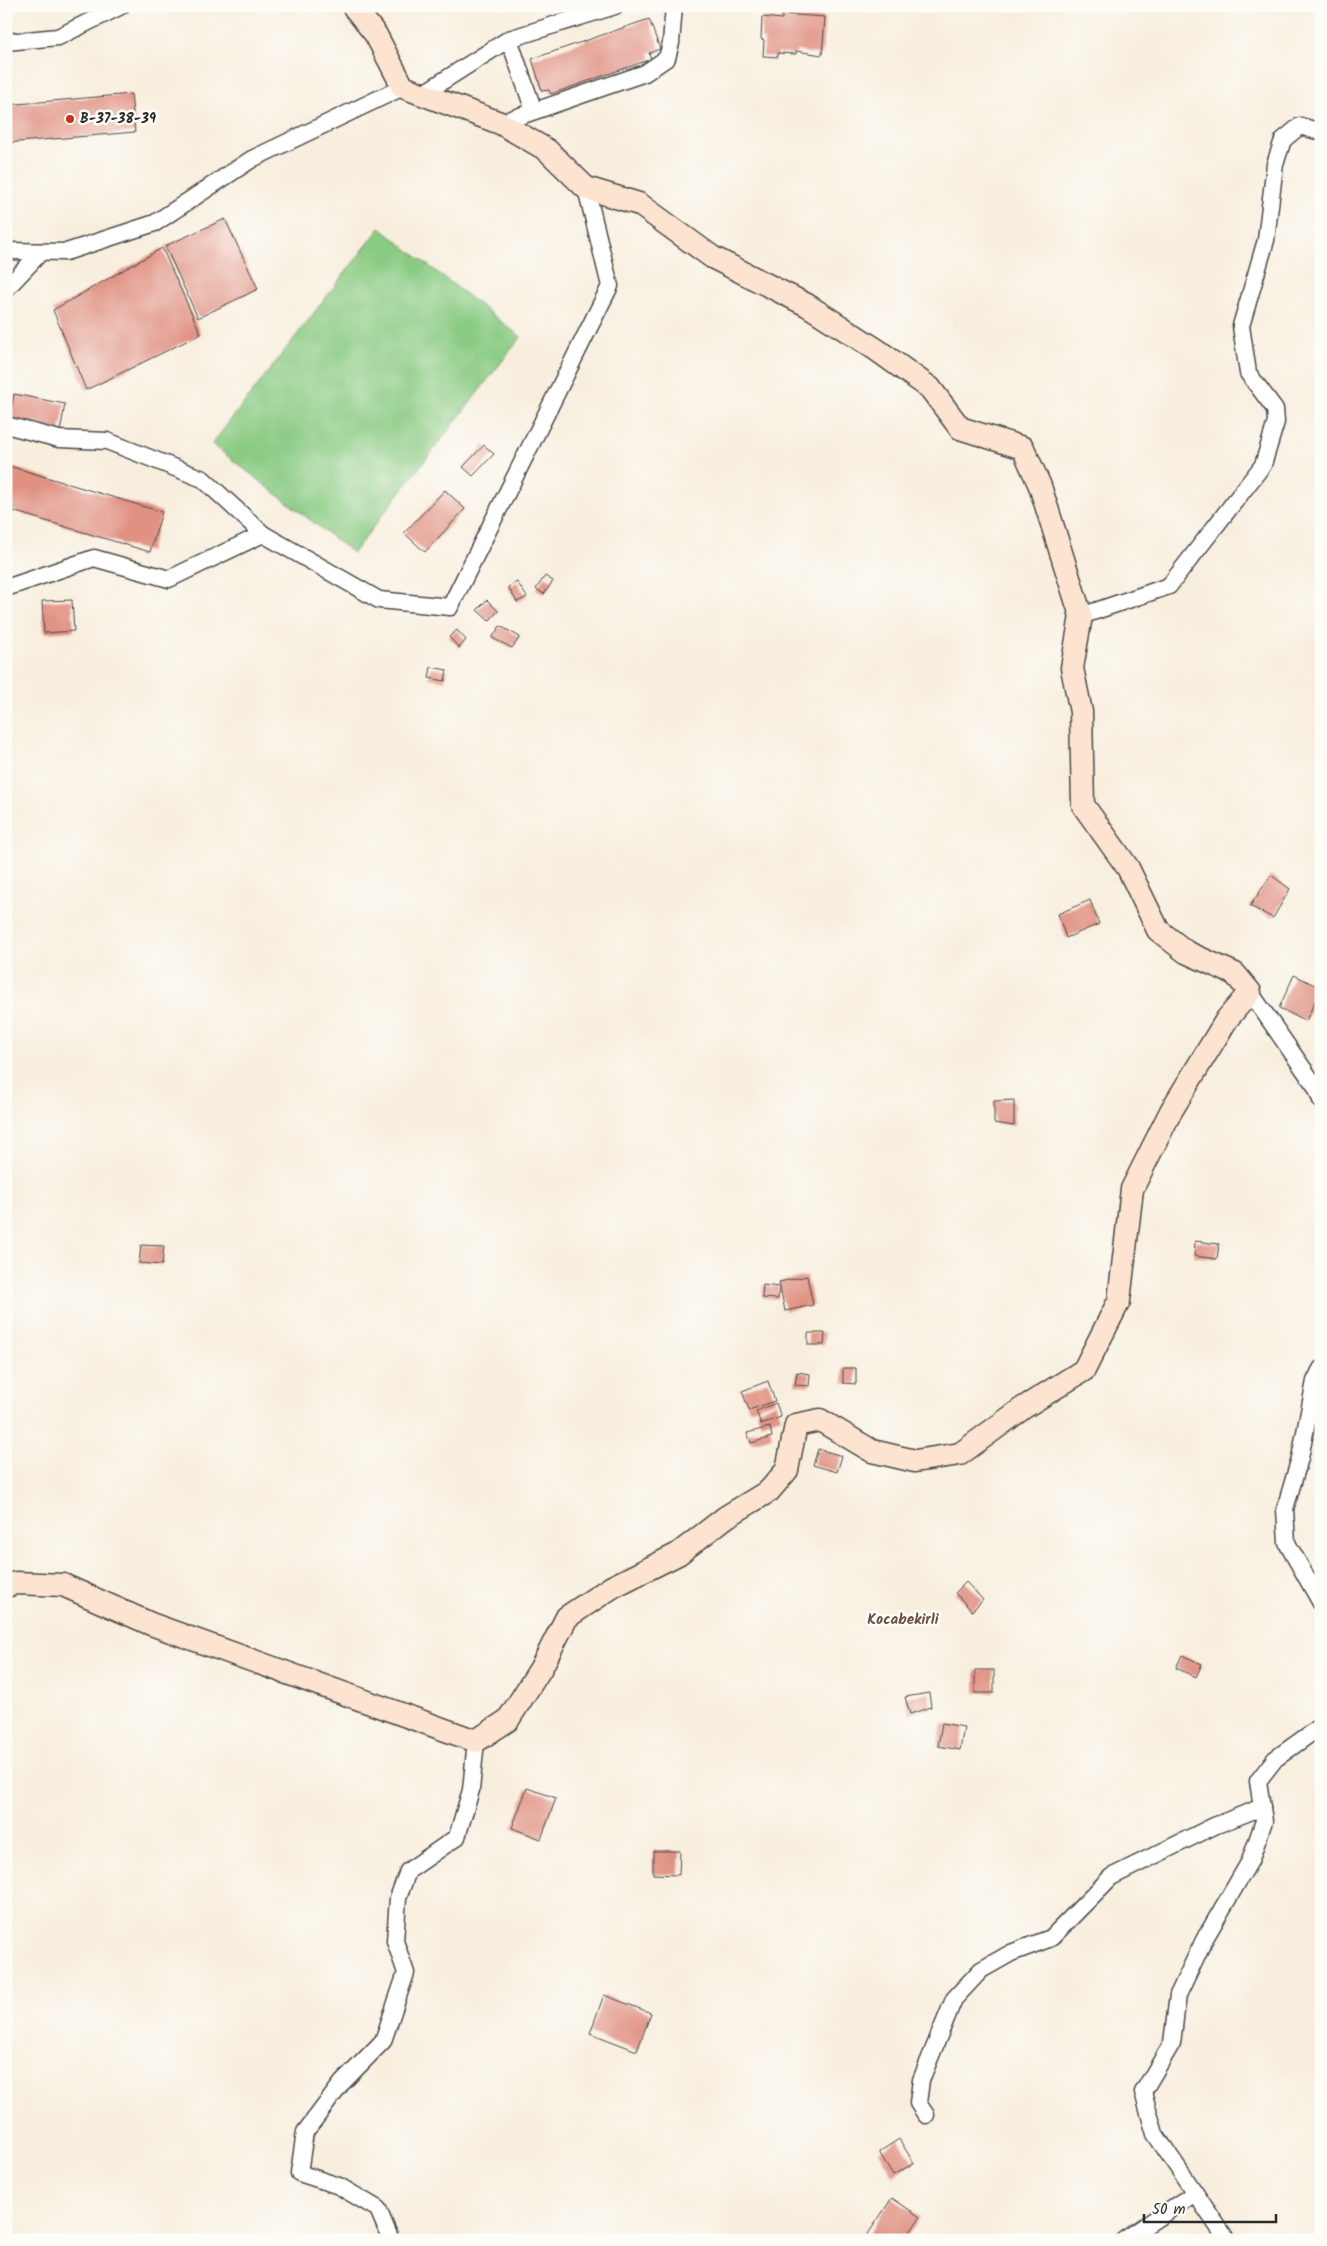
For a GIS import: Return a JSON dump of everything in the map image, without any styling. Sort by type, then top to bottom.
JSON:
[{"type":"street","points":[[6,42],[58,37],[121,6]]},
{"type":"street","points":[[353,6],[376,35],[414,90],[500,123],[547,150],[586,188],[639,204],[712,256],[807,305],[930,388],[960,428],[1023,448],[1040,486],[1081,616],[1072,668],[1082,712],[1083,805],[1128,868],[1158,930],[1186,952],[1235,974],[1250,992],[1316,1087],[1321,1100]]},
{"type":"street","points":[[6,252],[66,252],[155,223],[252,159],[414,90],[509,39],[615,6]]},
{"type":"street","points":[[500,123],[645,73],[667,58],[671,43],[674,6]]},
{"type":"street","points":[[509,39],[534,111]]},
{"type":"street","points":[[1081,616],[1169,586],[1264,465],[1276,422],[1275,409],[1248,373],[1241,326],[1266,240],[1275,164],[1283,140],[1300,126],[1321,132]]},
{"type":"street","points":[[6,425],[59,439],[108,441],[203,479],[263,534],[378,600],[450,607],[610,286],[586,188]]},
{"type":"street","points":[[8,290],[41,252]]},
{"type":"street","points":[[6,588],[94,558],[169,579],[263,534]]},
{"type":"street","points":[[476,1741],[508,1720],[541,1668],[567,1617],[612,1587],[678,1554],[726,1517],[769,1491],[787,1470],[796,1425],[820,1420],[872,1451],[915,1461],[960,1454],[1023,1408],[1084,1370],[1119,1300],[1132,1189],[1171,1111],[1227,1019],[1250,992]]},
{"type":"street","points":[[1321,1369],[1315,1382],[1300,1458],[1286,1508],[1287,1543],[1321,1603]]},
{"type":"street","points":[[6,1586],[16,1583],[63,1585],[151,1624],[476,1741]]},
{"type":"street","points":[[1227,2240],[1155,2134],[1143,2092],[1172,2043],[1178,1995],[1181,1987],[1204,1940],[1250,1861],[1264,1821],[1258,1781],[1275,1759],[1321,1726]]},
{"type":"street","points":[[391,2240],[378,2209],[339,2186],[299,2173],[305,2132],[342,2084],[383,2041],[406,1973],[395,1941],[398,1898],[408,1871],[458,1836],[471,1790],[476,1741]]},
{"type":"street","points":[[926,2115],[918,2103],[922,2080],[954,1999],[981,1970],[1010,1952],[1051,1938],[1112,1877],[1214,1826],[1262,1807]]},
{"type":"street","points":[[1124,2240],[1196,2193]]},
{"type":"green space","points":[[380,228],[521,337],[353,553],[212,444]]},
{"type":"building","points":[[782,14],[825,17],[822,55],[796,51],[796,54],[778,53],[778,57],[763,56],[764,40],[761,39],[762,17],[782,19]]},
{"type":"building","points":[[649,19],[660,49],[649,53],[651,59],[551,94],[549,90],[542,91],[532,59]]},
{"type":"building","name":"B-37-38-39","points":[[131,94],[135,132],[6,143],[6,105]]},
{"type":"building","points":[[225,219],[258,289],[198,318],[165,246]]},
{"type":"building","points":[[162,248],[201,334],[86,390],[53,310]]},
{"type":"building","points":[[14,394],[65,404],[60,432],[9,422]]},
{"type":"building","points":[[484,445],[494,454],[473,476],[463,467]]},
{"type":"building","points":[[6,465],[162,512],[150,552],[6,509]]},
{"type":"building","points":[[445,490],[465,509],[425,552],[404,533]]},
{"type":"building","points":[[545,576],[553,581],[544,594],[536,589]]},
{"type":"building","points":[[517,582],[527,597],[517,602],[508,587]]},
{"type":"building","points":[[72,600],[74,631],[44,633],[42,601]]},
{"type":"building","points":[[487,600],[498,611],[489,621],[477,610]]},
{"type":"building","points":[[500,626],[520,637],[512,648],[492,638]]},
{"type":"building","points":[[457,630],[466,640],[459,648],[449,637]]},
{"type":"building","points":[[431,667],[447,670],[445,681],[429,678]]},
{"type":"building","points":[[1271,875],[1290,889],[1273,918],[1250,906]]},
{"type":"building","points":[[1090,900],[1099,924],[1066,938],[1058,914]]},
{"type":"building","points":[[1294,975],[1321,988],[1306,1021],[1279,1008]]},
{"type":"building","points":[[1014,1100],[1014,1126],[994,1123],[994,1101]]},
{"type":"building","points":[[1195,1241],[1219,1244],[1217,1259],[1194,1256]]},
{"type":"building","points":[[141,1245],[164,1246],[162,1265],[139,1263]]},
{"type":"building","points":[[807,1276],[813,1305],[785,1311],[779,1282]]},
{"type":"building","points":[[763,1285],[779,1287],[778,1299],[762,1298]]},
{"type":"building","points":[[808,1333],[825,1333],[824,1345],[808,1345]]},
{"type":"building","points":[[843,1368],[856,1368],[856,1384],[843,1383]]},
{"type":"building","points":[[797,1372],[810,1374],[809,1386],[795,1385]]},
{"type":"building","points":[[768,1381],[775,1401],[749,1410],[742,1391]]},
{"type":"building","points":[[776,1403],[781,1417],[761,1424],[756,1411]]},
{"type":"building","points":[[770,1427],[772,1437],[751,1443],[747,1433]]},
{"type":"building","points":[[818,1449],[842,1456],[837,1472],[813,1465]]},
{"type":"building","points":[[966,1582],[983,1600],[972,1611],[955,1593]]},
{"type":"building","points":[[1182,1655],[1202,1664],[1196,1677],[1176,1668]]},
{"type":"building","points":[[975,1670],[994,1670],[994,1693],[975,1693]]},
{"type":"building","points":[[929,1693],[931,1707],[910,1714],[905,1697]]},
{"type":"building","points":[[942,1723],[964,1727],[960,1750],[938,1746]]},
{"type":"building","points":[[527,1788],[556,1798],[541,1839],[512,1828]]},
{"type":"building","points":[[653,1851],[680,1851],[679,1875],[653,1874]]},
{"type":"building","points":[[604,1995],[651,2013],[637,2051],[590,2033]]},
{"type":"building","points":[[899,2139],[914,2163],[893,2175],[879,2152]]},
{"type":"building","points":[[892,2198],[920,2217],[905,2240],[864,2240]]},
{"type":"place","name":"B-37-38-39","points":[[70,119]]},
{"type":"district","name":"Kocabekirli","points":[[903,1620]]}]
